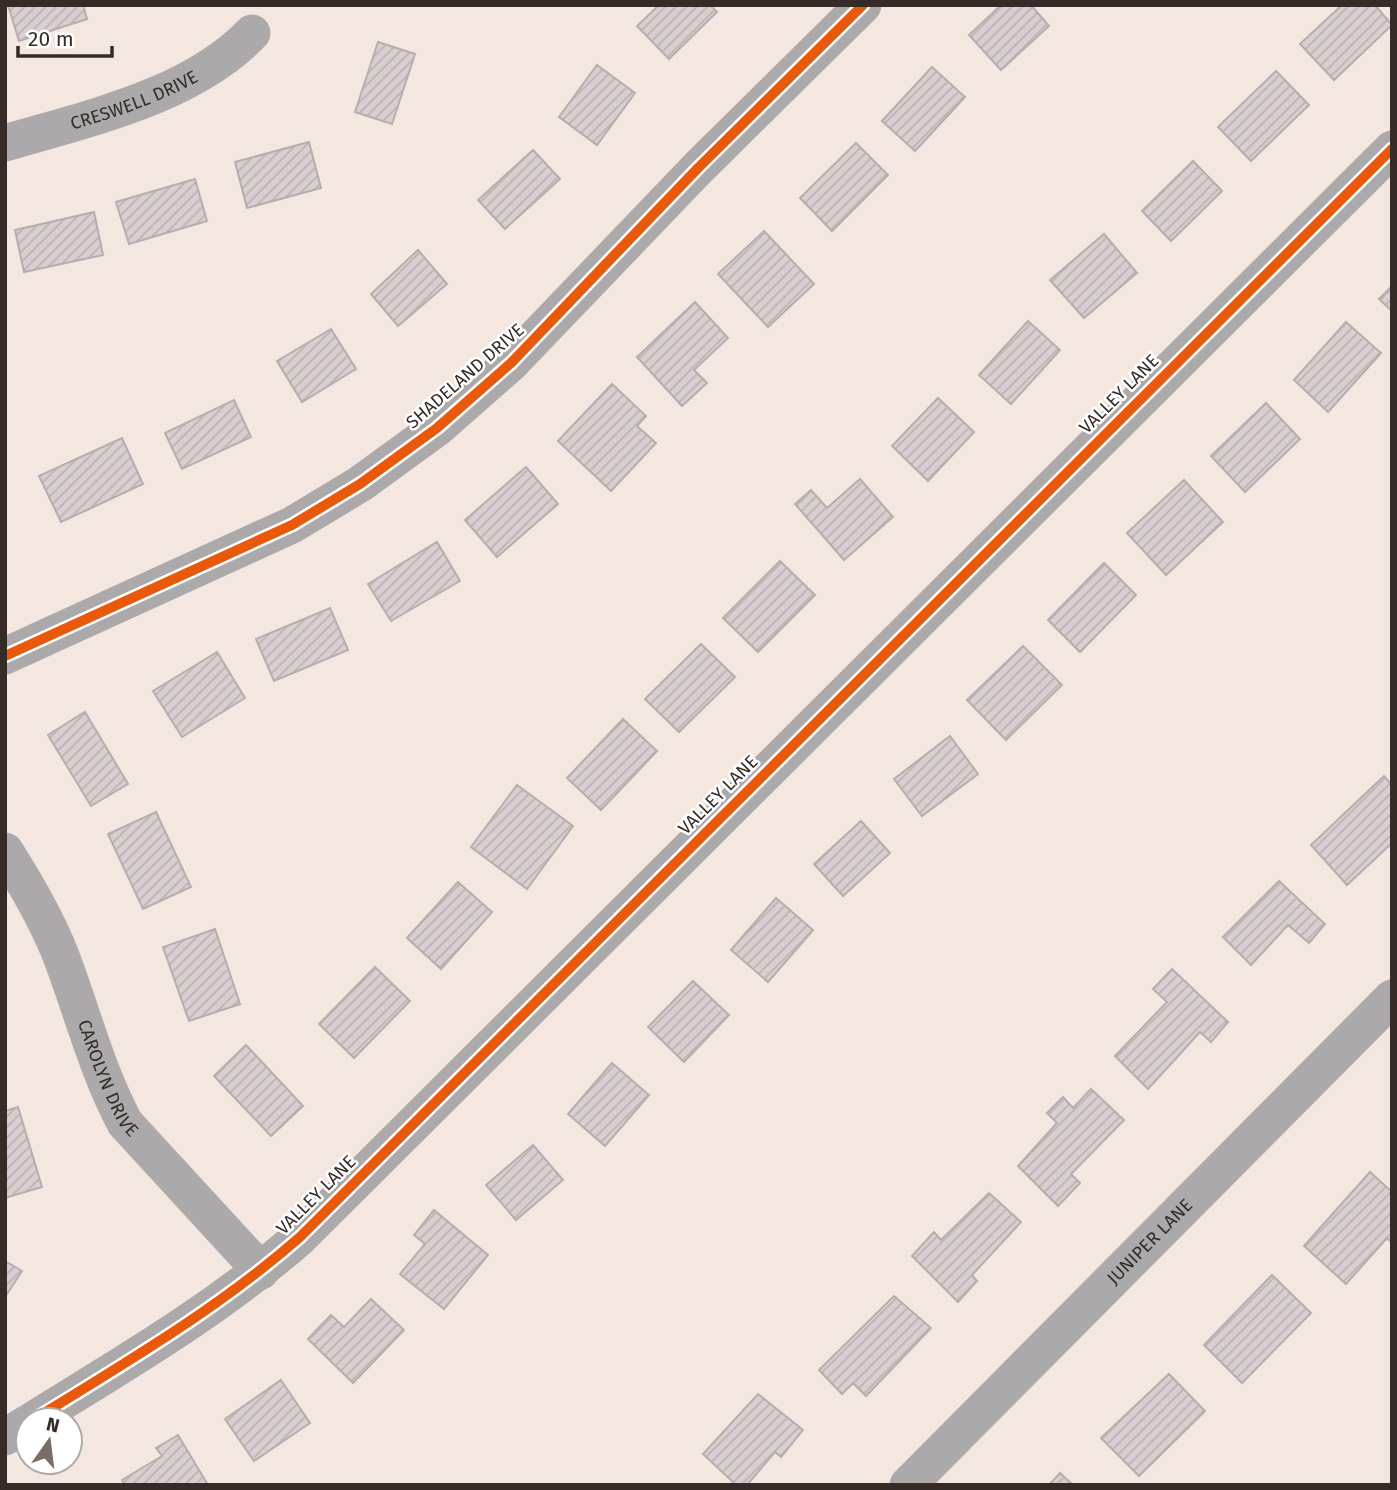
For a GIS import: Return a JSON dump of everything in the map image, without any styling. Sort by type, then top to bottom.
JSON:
[{"type":"street","name":"SHADELAND DRIVE","points":[[5,656],[292,525],[360,484],[437,428],[511,363],[698,168],[863,5]]},
{"type":"street","name":"CRESWELL DRIVE","points":[[5,143],[170,90],[205,72],[253,33]]},
{"type":"street","name":"VALLEY LANE","points":[[55,1406],[184,1326],[261,1271],[300,1237],[966,570],[1392,149]]},
{"type":"street","name":"CAROLYN DRIVE","points":[[5,851],[25,883],[60,953],[110,1094],[125,1123],[261,1271]]},
{"type":"street","name":"JUNIPER LANE","points":[[908,1485],[1392,998]]},
{"type":"building","points":[[8,5],[83,5],[87,19],[19,41]]},
{"type":"building","points":[[659,5],[710,5],[717,12],[669,59],[637,26]]},
{"type":"building","points":[[1001,5],[1031,5],[1049,26],[1001,70],[969,35]]},
{"type":"building","points":[[1342,5],[1375,5],[1392,25],[1334,80],[1300,44]]},
{"type":"building","points":[[378,42],[415,54],[392,124],[355,112]]},
{"type":"building","points":[[597,65],[635,93],[597,145],[559,117]]},
{"type":"building","points":[[932,67],[965,97],[915,151],[882,121]]},
{"type":"building","points":[[1276,71],[1309,105],[1251,161],[1218,127]]},
{"type":"building","points":[[309,142],[321,188],[247,208],[235,162]]},
{"type":"building","points":[[856,143],[888,175],[832,231],[800,198]]},
{"type":"building","points":[[533,150],[560,179],[505,229],[478,200]]},
{"type":"building","points":[[1193,161],[1222,191],[1171,241],[1142,211]]},
{"type":"building","points":[[195,179],[207,221],[129,244],[116,202]]},
{"type":"building","points":[[94,212],[103,255],[24,272],[15,230]]},
{"type":"building","points":[[764,231],[814,284],[768,327],[718,274]]},
{"type":"building","points":[[1104,234],[1137,273],[1084,318],[1050,280]]},
{"type":"building","points":[[418,250],[447,284],[398,326],[371,294]]},
{"type":"building","points":[[1392,286],[1392,311],[1379,299]]},
{"type":"building","points":[[695,302],[728,338],[694,370],[707,383],[682,406],[637,357]]},
{"type":"building","points":[[1028,321],[1060,350],[1011,404],[979,375]]},
{"type":"building","points":[[1346,322],[1381,353],[1328,412],[1294,380]]},
{"type":"building","points":[[331,329],[356,369],[302,402],[277,361]]},
{"type":"building","points":[[612,384],[646,416],[637,426],[656,443],[611,491],[558,441]]},
{"type":"building","points":[[938,398],[974,432],[928,481],[892,446]]},
{"type":"building","points":[[234,400],[251,437],[182,469],[165,433]]},
{"type":"building","points":[[1266,403],[1300,439],[1245,492],[1211,456]]},
{"type":"building","points":[[122,438],[143,484],[61,522],[39,476]]},
{"type":"building","points":[[526,467],[558,504],[497,557],[465,520]]},
{"type":"building","points":[[860,479],[893,517],[844,560],[795,504],[811,490],[827,508]]},
{"type":"building","points":[[1184,480],[1223,522],[1166,575],[1127,533]]},
{"type":"building","points":[[437,542],[460,581],[391,621],[368,584]]},
{"type":"building","points":[[780,561],[815,595],[758,652],[723,618]]},
{"type":"building","points":[[1104,563],[1136,595],[1080,652],[1048,620]]},
{"type":"building","points":[[330,608],[348,650],[274,681],[256,639]]},
{"type":"building","points":[[701,644],[735,677],[679,732],[645,699]]},
{"type":"building","points":[[1023,646],[1062,685],[1006,740],[967,700]]},
{"type":"building","points":[[217,652],[245,698],[182,737],[153,691]]},
{"type":"building","points":[[85,712],[128,784],[91,806],[48,735]]},
{"type":"building","points":[[623,719],[657,751],[601,810],[567,778]]},
{"type":"building","points":[[950,736],[978,774],[922,816],[894,779]]},
{"type":"building","points":[[1384,776],[1392,785],[1392,843],[1347,885],[1311,845]]},
{"type":"building","points":[[517,785],[573,826],[527,889],[471,847]]},
{"type":"building","points":[[156,812],[191,887],[143,909],[108,834]]},
{"type":"building","points":[[861,821],[890,853],[843,896],[814,864]]},
{"type":"building","points":[[1279,881],[1325,924],[1309,943],[1288,925],[1251,965],[1223,937]]},
{"type":"building","points":[[458,882],[492,912],[441,969],[407,938]]},
{"type":"building","points":[[776,898],[813,930],[768,982],[731,950]]},
{"type":"building","points":[[215,929],[240,1004],[189,1021],[163,947]]},
{"type":"building","points":[[375,967],[410,1001],[354,1058],[319,1024]]},
{"type":"building","points":[[1172,969],[1228,1022],[1211,1042],[1200,1032],[1148,1089],[1115,1056],[1167,1002],[1153,989]]},
{"type":"building","points":[[693,981],[729,1015],[684,1062],[648,1027]]},
{"type":"building","points":[[246,1045],[303,1106],[271,1136],[214,1076]]},
{"type":"building","points":[[612,1063],[649,1095],[605,1146],[568,1114]]},
{"type":"building","points":[[1091,1089],[1124,1120],[1071,1174],[1080,1183],[1058,1206],[1018,1166],[1057,1123],[1047,1113],[1063,1097],[1073,1108]]},
{"type":"building","points":[[18,1107],[42,1187],[5,1198],[5,1111]]},
{"type":"building","points":[[533,1145],[563,1180],[516,1220],[486,1185]]},
{"type":"building","points":[[1370,1172],[1392,1192],[1392,1243],[1387,1238],[1346,1284],[1304,1246]]},
{"type":"building","points":[[989,1193],[1021,1222],[972,1275],[977,1281],[958,1302],[912,1256],[934,1232],[941,1240]]},
{"type":"building","points":[[434,1210],[488,1255],[444,1309],[400,1274],[425,1244],[414,1235]]},
{"type":"building","points":[[5,1261],[22,1271],[5,1297]]},
{"type":"building","points":[[1272,1275],[1311,1313],[1242,1383],[1204,1345]]},
{"type":"building","points":[[894,1296],[931,1328],[866,1396],[853,1383],[842,1394],[819,1370]]},
{"type":"building","points":[[371,1299],[404,1330],[353,1383],[308,1339],[331,1315],[344,1327]]},
{"type":"building","points":[[1169,1374],[1205,1411],[1139,1476],[1101,1438]]},
{"type":"building","points":[[281,1380],[310,1423],[254,1461],[225,1419]]},
{"type":"building","points":[[758,1394],[803,1430],[781,1457],[775,1452],[747,1485],[736,1485],[703,1454]]},
{"type":"building","points":[[178,1435],[208,1485],[125,1485],[122,1480],[162,1456],[156,1448]]},
{"type":"building","points":[[1060,1473],[1073,1485],[1049,1485]]},
{"type":"cycle path","points":[[5,656],[292,525],[360,484],[437,428],[511,363],[698,168],[863,5]]},
{"type":"cycle path","points":[[56,1406],[204,1312],[300,1237],[1392,149]]}]
